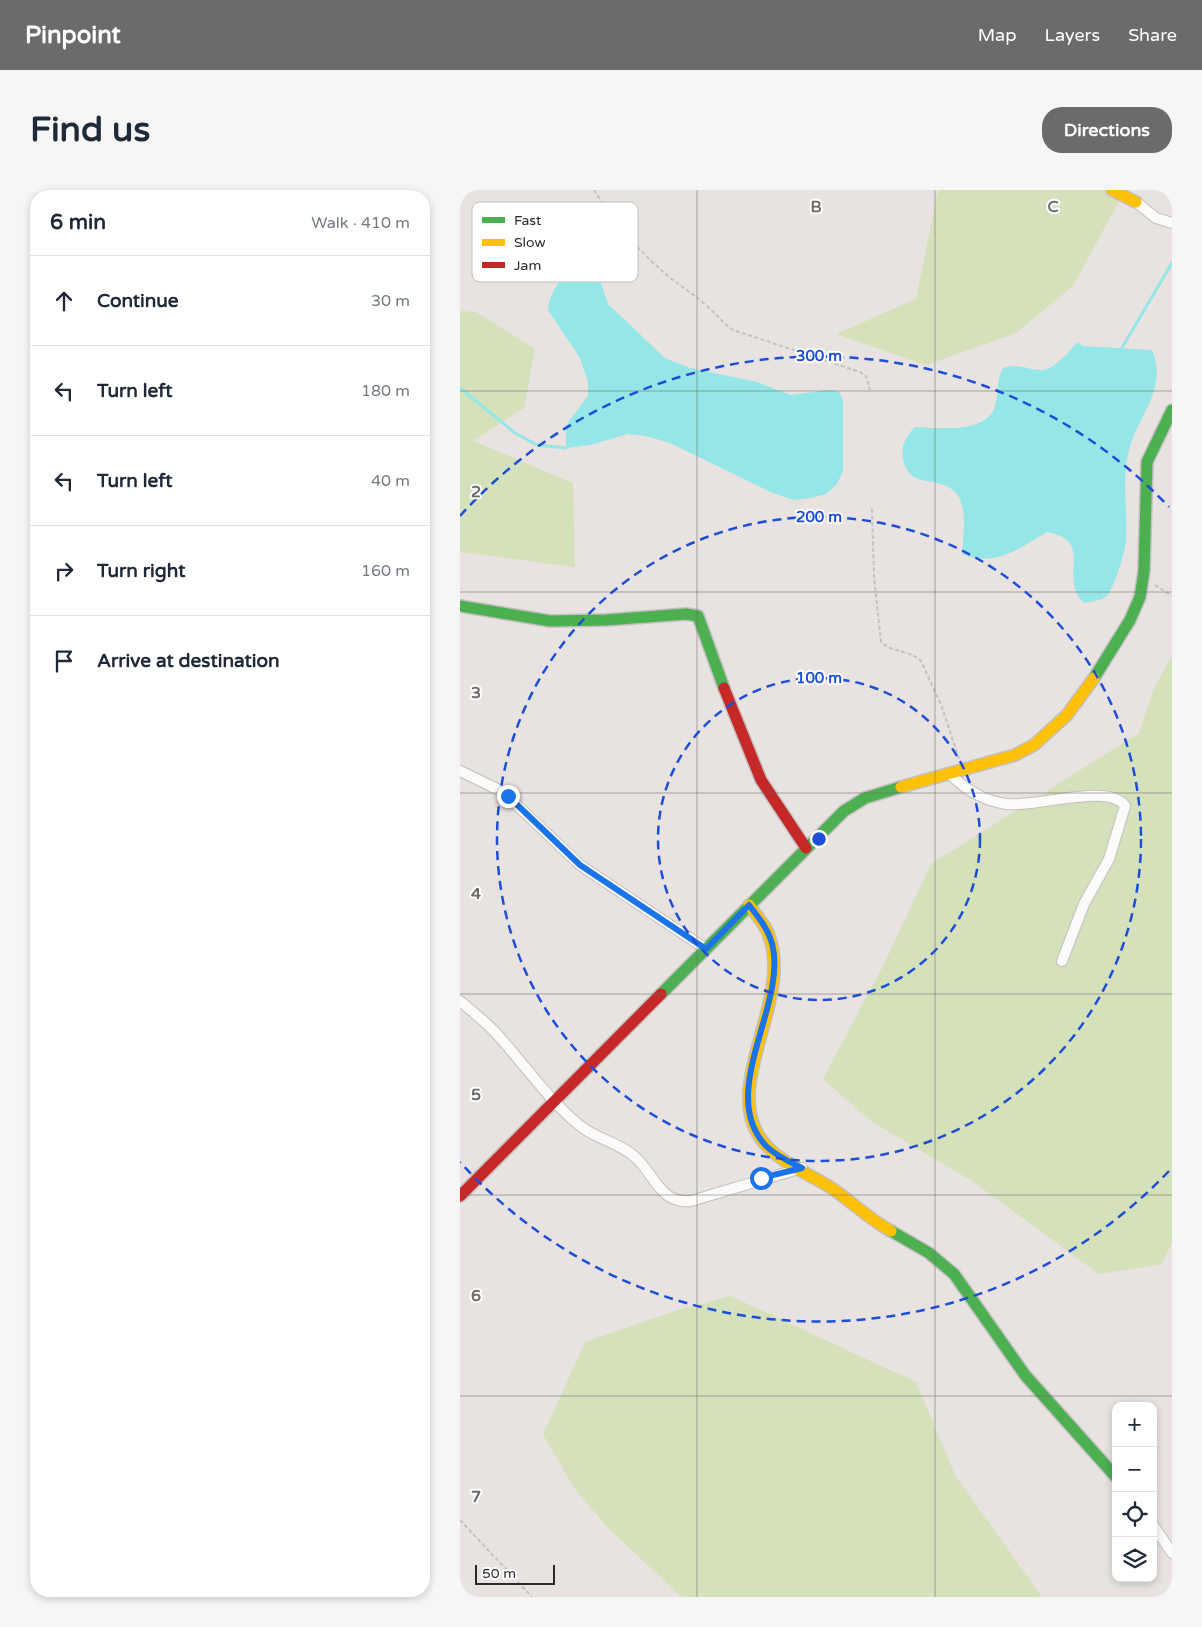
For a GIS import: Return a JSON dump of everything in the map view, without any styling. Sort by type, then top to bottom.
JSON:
[{"type":"street","points":[[1112,190],[1136,202],[1156,218],[1172,223]]},
{"type":"street","points":[[460,1196],[844,811],[864,798],[1025,751],[1058,726],[1130,620],[1140,597],[1143,580],[1147,462],[1172,410]]},
{"type":"street","points":[[460,606],[550,621],[606,620],[686,614],[698,616],[741,734],[761,780],[806,848]]},
{"type":"street","points":[[460,771],[503,792],[580,865],[706,949]]},
{"type":"street","points":[[950,774],[963,788],[998,803],[1036,804],[1098,795],[1117,798],[1125,806],[1109,859],[1084,904],[1062,961]]},
{"type":"street","points":[[749,905],[770,937],[774,948],[774,975],[749,1081],[749,1107],[758,1134],[765,1145],[846,1198],[869,1219],[929,1253],[954,1274],[1025,1375],[1112,1473]]},
{"type":"street","points":[[460,1001],[501,1038],[554,1102],[580,1126],[635,1157],[664,1194],[675,1200],[697,1200],[761,1178],[802,1168]]},
{"type":"street","points":[[1157,1531],[1172,1554]]},
{"type":"path","points":[[594,190],[602,202]]},
{"type":"path","points":[[638,247],[661,270],[708,307],[733,330],[860,372],[866,376],[870,390]]},
{"type":"path","points":[[872,509],[874,577],[881,642],[887,648],[916,656],[921,661],[942,706],[963,770]]},
{"type":"path","points":[[1143,580],[1172,596]]},
{"type":"path","points":[[460,1520],[532,1597]]},
{"type":"green space","points":[[938,190],[1125,190],[1073,286],[1016,333],[926,365],[836,334],[916,299]]},
{"type":"green space","points":[[460,311],[476,312],[535,349],[524,408],[473,441],[573,483],[575,567],[460,552]]},
{"type":"green space","points":[[1172,656],[1172,1242],[1162,1264],[1099,1274],[972,1181],[871,1121],[823,1079],[884,964],[931,864],[1139,733],[1154,688]]},
{"type":"green space","points":[[730,1296],[916,1382],[955,1475],[1042,1597],[682,1597],[609,1529],[575,1489],[543,1435],[585,1342],[678,1310]]},
{"type":"water","points":[[560,282],[601,282],[608,304],[665,358],[690,368],[757,382],[791,395],[829,390],[839,392],[843,400],[843,471],[837,484],[826,494],[794,500],[773,493],[670,443],[646,436],[628,434],[590,445],[566,448],[566,425],[588,396],[588,382],[580,358],[548,310],[549,302]]},
{"type":"water","points":[[1078,342],[1082,346],[1152,350],[1157,377],[1150,401],[1129,450],[1125,472],[1126,540],[1120,566],[1106,597],[1084,603],[1077,593],[1074,583],[1073,552],[1070,543],[1062,536],[1047,532],[1017,550],[985,559],[962,554],[964,521],[962,504],[959,497],[947,486],[917,478],[911,474],[906,468],[903,458],[905,441],[915,427],[959,428],[970,426],[988,417],[996,404],[999,378],[1003,368],[1018,366],[1037,370],[1047,369],[1062,359]]},
{"type":"waterway","points":[[1120,351],[1172,263]]},
{"type":"waterway","points":[[460,388],[515,433],[537,445],[566,448]]},
{"type":"traffic: fast","points":[[1094,678],[1130,620],[1140,597],[1144,571],[1147,462],[1172,410]]},
{"type":"traffic: fast","points":[[460,606],[550,621],[606,620],[686,614],[698,616],[724,688]]},
{"type":"traffic: fast","points":[[661,994],[844,811],[865,798],[901,787]]},
{"type":"traffic: fast","points":[[891,1231],[929,1253],[954,1274],[1025,1375],[1112,1473]]},
{"type":"traffic: slow","points":[[1112,190],[1136,202]]},
{"type":"traffic: slow","points":[[901,787],[1015,755],[1034,745],[1067,715],[1094,678]]},
{"type":"traffic: slow","points":[[749,905],[768,933],[774,959],[773,985],[753,1067],[749,1092],[751,1117],[761,1139],[776,1154],[794,1167],[833,1189],[891,1231]]},
{"type":"traffic: jam","points":[[724,688],[761,780],[806,848]]},
{"type":"traffic: jam","points":[[460,1196],[661,994]]},
{"type":"route","points":[[508,796],[580,865],[706,949],[749,905],[764,927],[774,948],[774,975],[772,994],[749,1081],[748,1099],[750,1114],[758,1134],[765,1145],[778,1155],[802,1168],[761,1178]]}]
